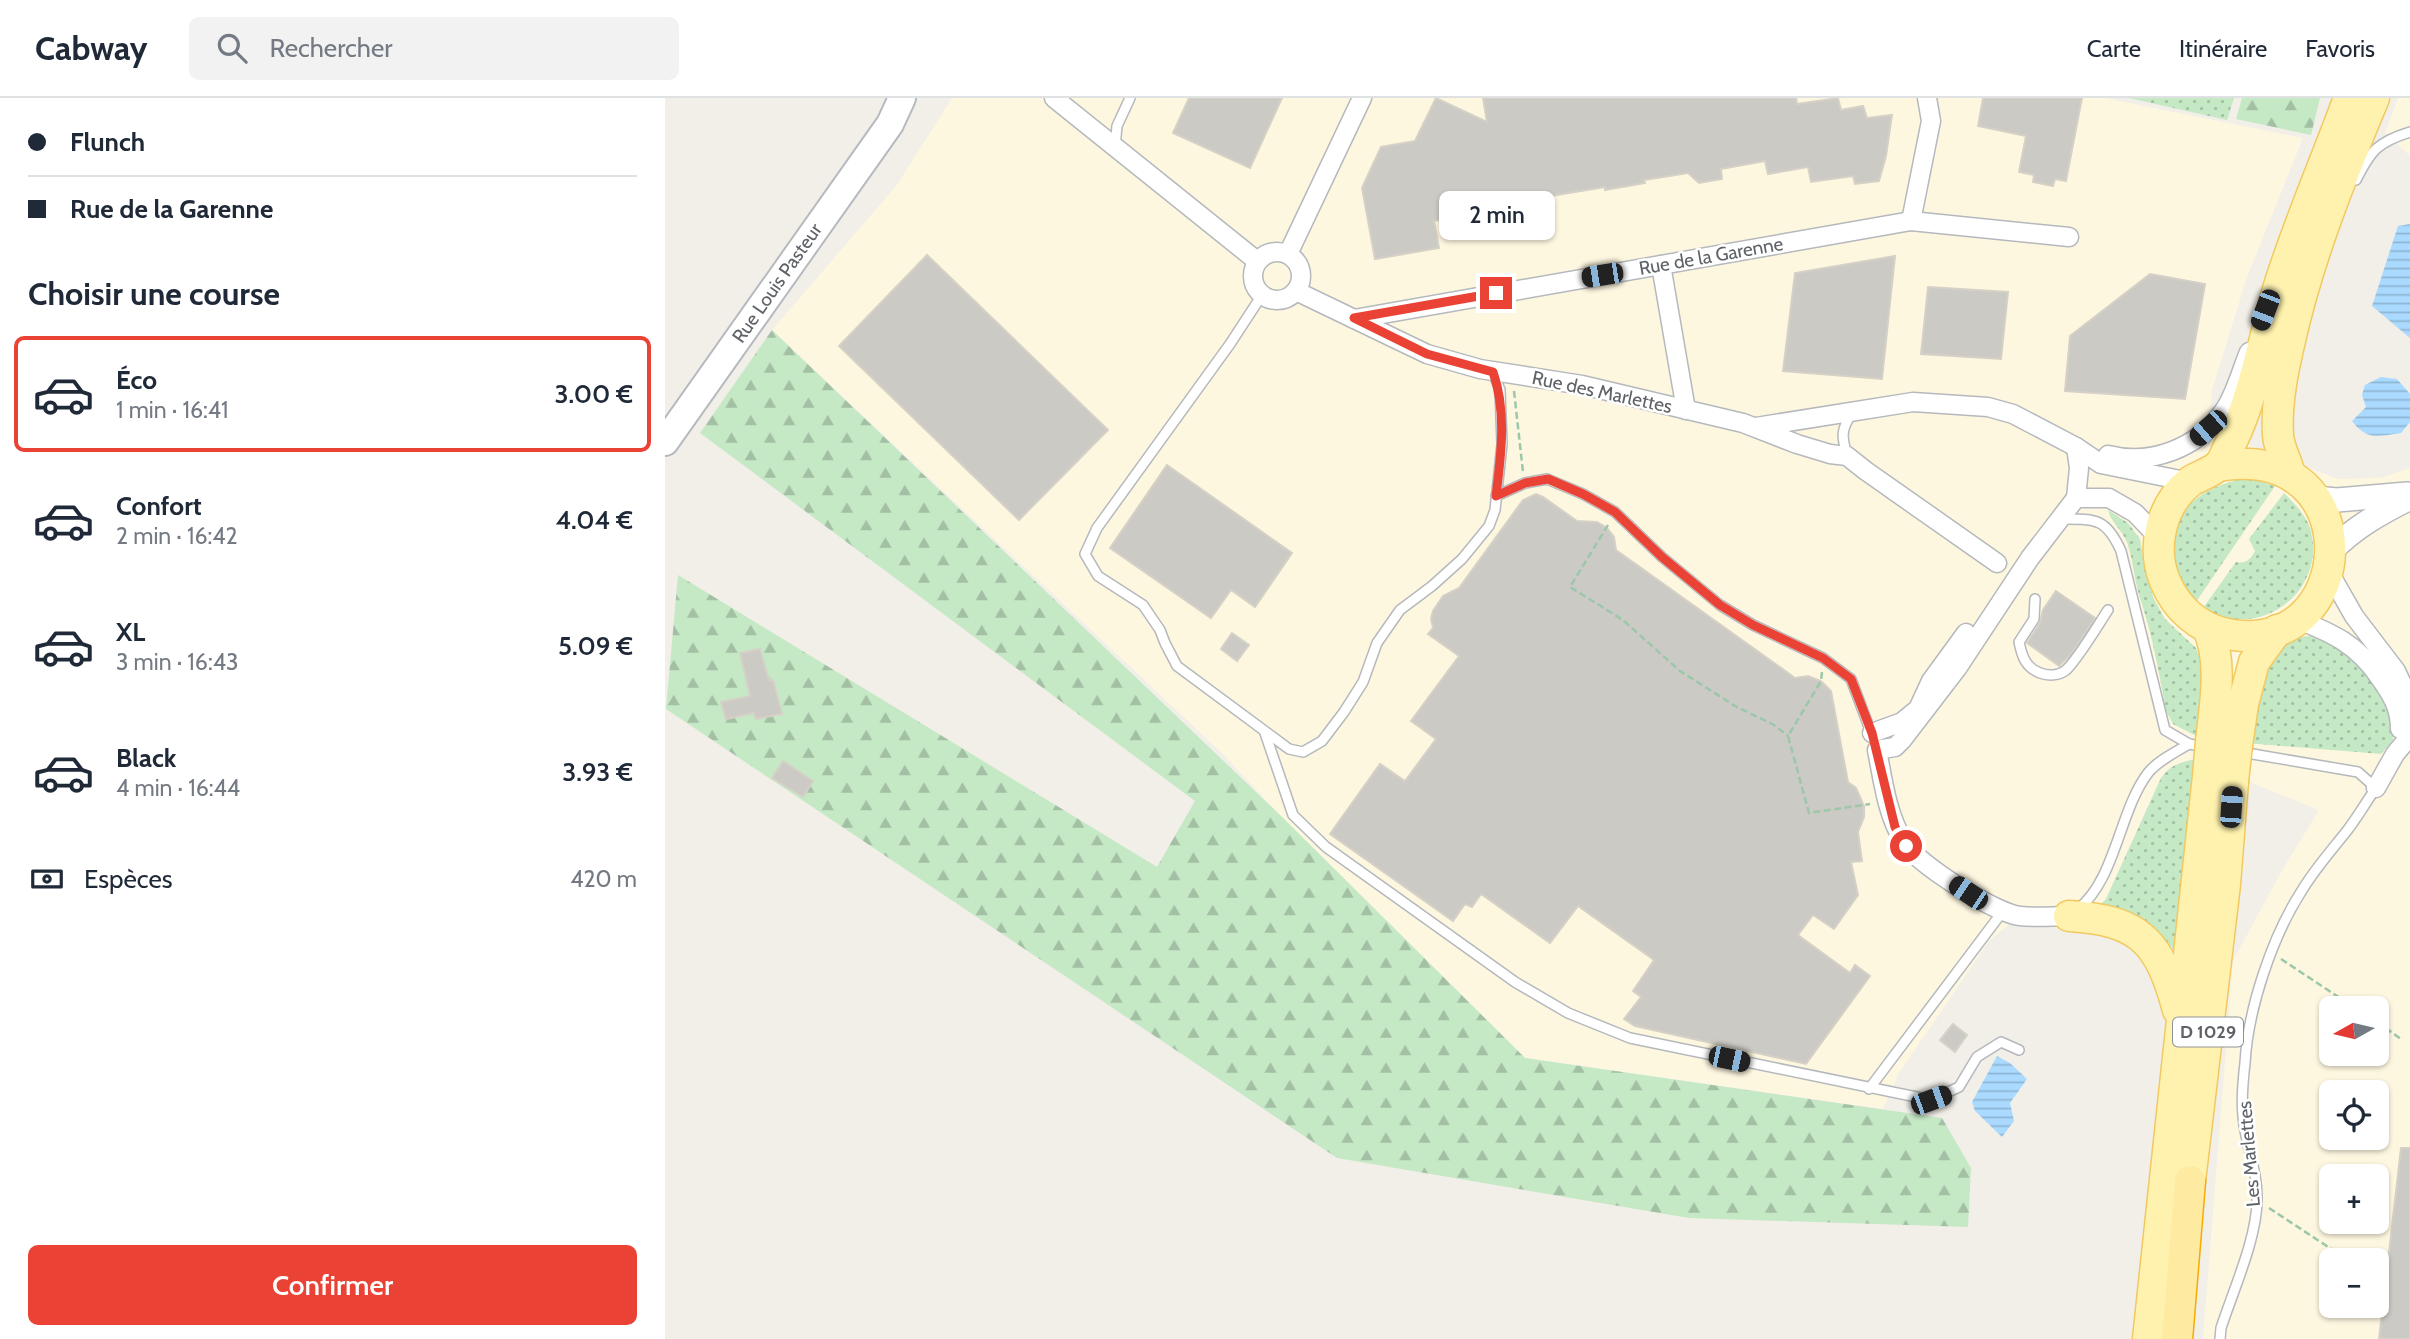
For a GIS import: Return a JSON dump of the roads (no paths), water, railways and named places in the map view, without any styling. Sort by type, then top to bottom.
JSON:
[{"type":"highway","name":"D 1029","points":[[2177,1339],[2190,1181]]},
{"type":"main road","name":"Rue Louis Pasteur","points":[[665,442],[890,124],[902,98]]},
{"type":"main road","name":"Rue Louis Pasteur","points":[[890,124],[918,98]]},
{"type":"main road","points":[[2290,475],[2278,434],[2288,296],[2307,203],[2349,98]]},
{"type":"main road","points":[[2218,466],[2237,431],[2288,296],[2316,246],[2374,98]]},
{"type":"main road","points":[[2251,463],[2278,469],[2290,475],[2315,498],[2330,533],[2330,561],[2316,598],[2287,625],[2250,636],[2228,634],[2208,628],[2193,619],[2179,606],[2169,591],[2160,565],[2159,538],[2172,502],[2190,482],[2218,466],[2251,463]]},
{"type":"main road","name":"D 1029","points":[[2212,743],[2243,704],[2254,662],[2287,625]]},
{"type":"main road","name":"D 1029","points":[[2190,1181],[2225,884],[2220,778],[2212,743],[2217,688],[2216,660],[2214,642],[2208,628]]},
{"type":"main road","name":"D 1029","points":[[2181,1025],[2220,778]]},
{"type":"main road","points":[[2069,916],[2122,925],[2145,941],[2162,961],[2181,1025],[2148,1339]]},
{"type":"street","points":[[1054,98],[1257,261]]},
{"type":"street","points":[[1288,254],[1362,98]]},
{"type":"street","points":[[1911,221],[1931,121],[1927,98]]},
{"type":"street","name":"Rue de la Garenne","points":[[1354,318],[1911,221],[2069,237]]},
{"type":"street","points":[[1271,252],[1288,254],[1295,259],[1301,275],[1296,291],[1284,300],[1268,299],[1256,290],[1252,275],[1257,261],[1271,252]]},
{"type":"street","points":[[1661,265],[1686,411]]},
{"type":"street","name":"Rue des Marlettes","points":[[1296,291],[1427,354],[1493,372],[1582,385],[1754,427],[1808,447],[1847,456],[1997,563]]},
{"type":"street","points":[[2076,447],[2124,460],[2170,453],[2193,441],[2224,411],[2265,310],[2288,296]]},
{"type":"street","name":"Rue des Marlettes","points":[[1754,427],[1913,402],[1987,407],[2013,414],[2076,447]]},
{"type":"street","points":[[2076,447],[2101,464],[2190,482]]},
{"type":"street","points":[[1874,741],[1895,747],[1902,740],[1958,667],[2030,558],[2076,498],[2079,468],[2076,447]]},
{"type":"street","points":[[2315,498],[2337,500],[2410,496]]},
{"type":"street","points":[[2376,788],[2395,754],[2406,742],[2409,699],[2400,670],[2354,616],[2330,561],[2349,533],[2410,496]]},
{"type":"street","points":[[2076,498],[2109,499],[2116,502],[2135,513],[2159,538]]},
{"type":"street","points":[[1874,741],[1918,709],[1931,681],[1996,593],[2000,577],[1997,563],[2014,564],[2030,558]]},
{"type":"street","points":[[2287,625],[2341,639],[2372,664],[2396,703],[2400,727],[2395,754]]},
{"type":"street","points":[[1874,741],[1895,827],[1906,846],[1956,885],[2003,911],[2019,916],[2069,916]]},
{"type":"lane","points":[[1115,147],[1117,126],[1131,98]]},
{"type":"lane","points":[[1097,133],[1117,126]]},
{"type":"lane","points":[[2350,191],[2374,149],[2389,138],[2410,132]]},
{"type":"lane","points":[[2288,296],[2340,213]]},
{"type":"lane","points":[[1262,295],[1230,344],[1097,528],[1085,554],[1098,576],[1143,605],[1160,630],[1177,666],[1289,749],[1303,752],[1322,741],[1363,682],[1377,643],[1400,610],[1462,559],[1489,527],[1495,510],[1502,444],[1500,390],[1493,372]]},
{"type":"lane","points":[[1847,456],[1841,436],[1853,412]]},
{"type":"lane","points":[[1496,496],[1525,483],[1548,479],[1615,512],[1662,557],[1720,605],[1753,625],[1823,658],[1851,679],[1874,741]]},
{"type":"lane","points":[[2061,519],[2091,519],[2105,526],[2121,551],[2165,730],[2212,743],[2358,772],[2376,788]]},
{"type":"lane","points":[[2035,599],[2034,619],[2019,642],[2022,658],[2041,674],[2054,676],[2066,671],[2108,610]]},
{"type":"lane","points":[[1265,733],[1293,815],[1326,847],[1515,982],[1568,1013],[1630,1038],[1931,1100],[1959,1087],[1977,1057],[2001,1042],[2019,1050]]},
{"type":"lane","points":[[2069,916],[2093,896],[2135,797],[2149,772],[2212,743]]},
{"type":"lane","name":"Les Marlettes","points":[[2220,1339],[2221,1328],[2253,1229],[2257,1200],[2253,1160],[2243,1116],[2249,1030],[2283,925],[2299,894],[2376,788]]},
{"type":"lane","points":[[1869,1089],[2003,911]]},
{"type":"water","points":[[2410,224],[2410,338],[2372,306],[2398,226]]},
{"type":"water","points":[[2381,377],[2397,379],[2410,394],[2410,422],[2401,433],[2373,436],[2363,432],[2352,421],[2366,407],[2362,395],[2365,385]]},
{"type":"water","points":[[1997,1056],[2010,1063],[2027,1079],[2010,1103],[2014,1121],[2002,1137],[1975,1111],[1972,1102]]}]
